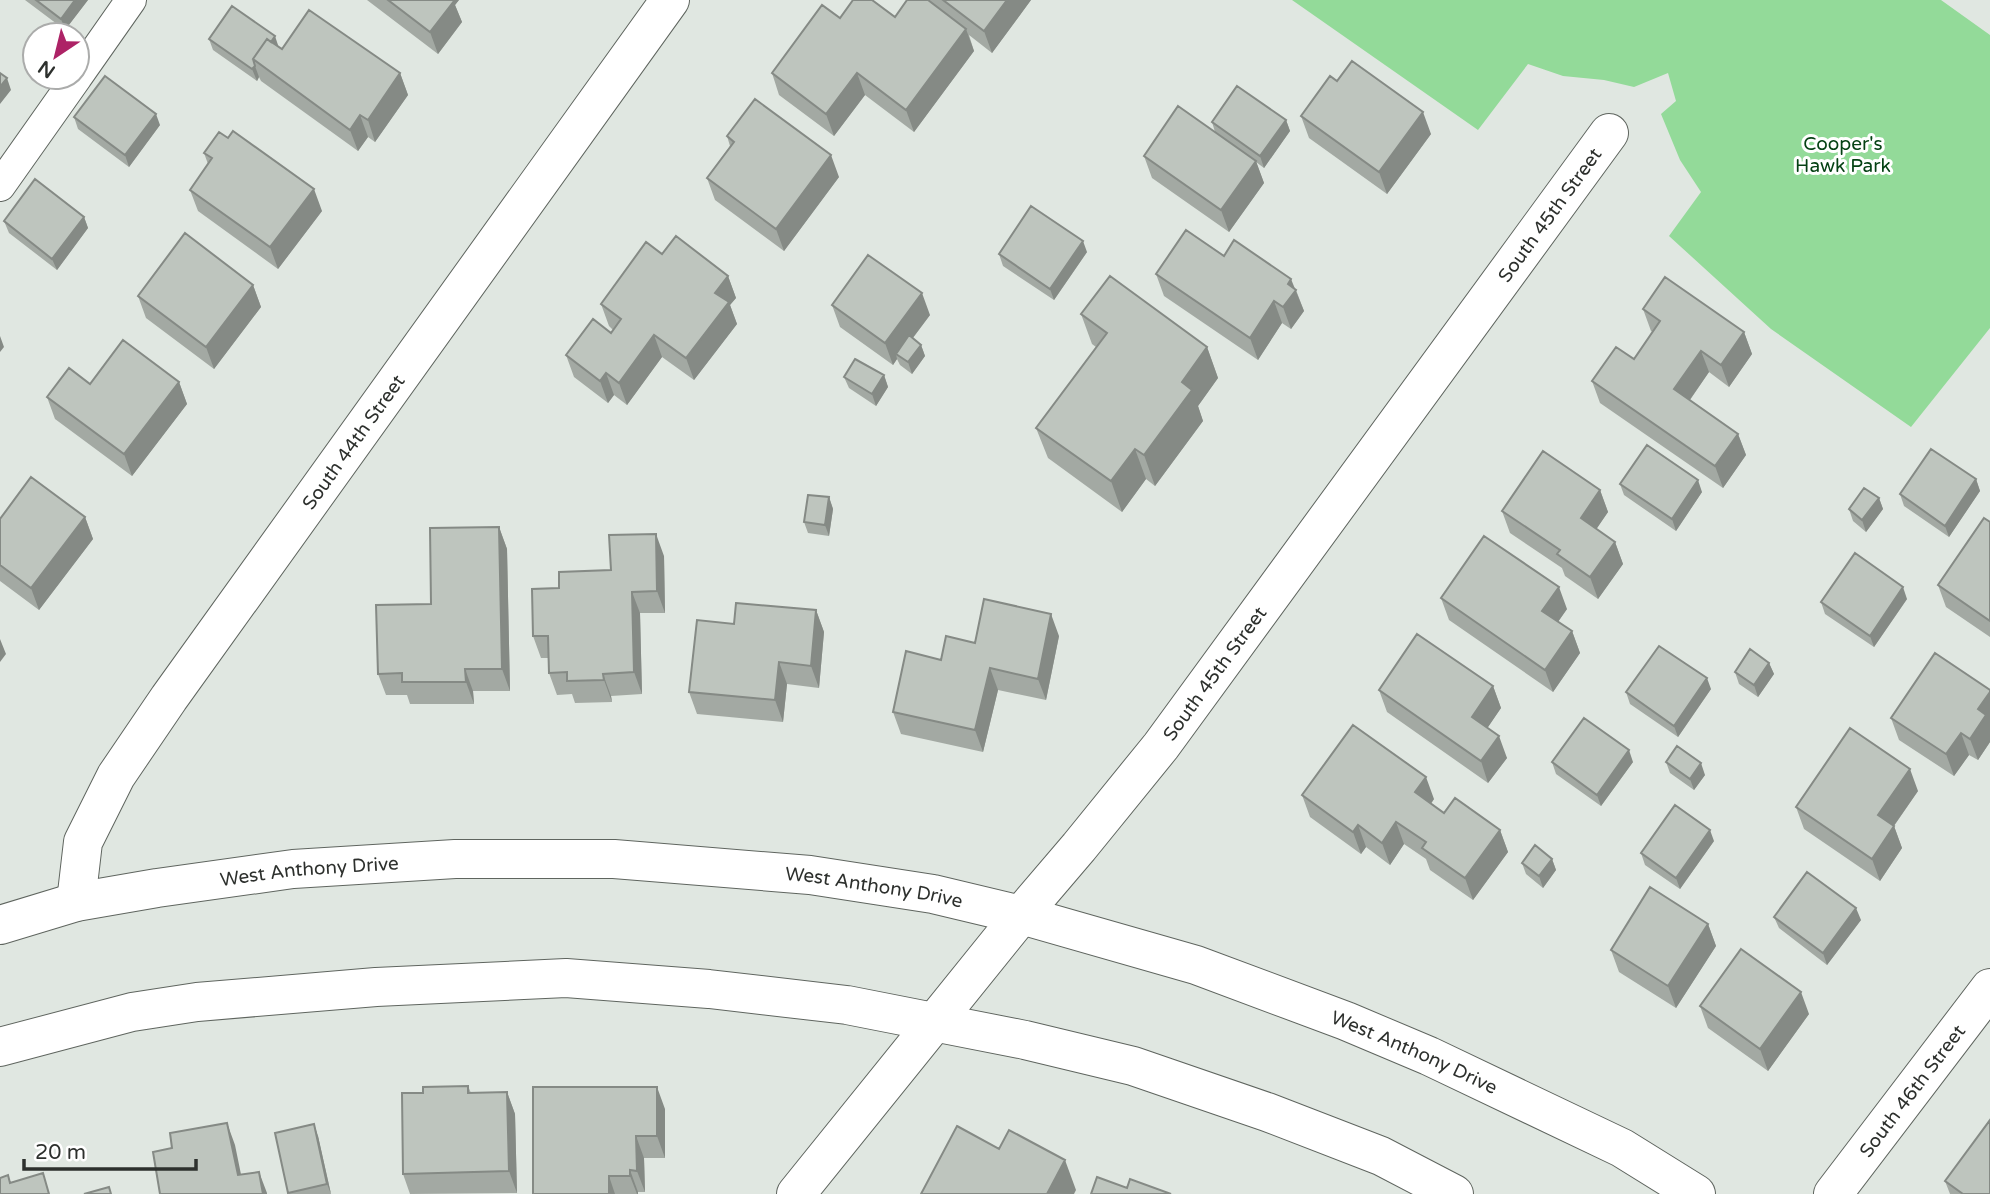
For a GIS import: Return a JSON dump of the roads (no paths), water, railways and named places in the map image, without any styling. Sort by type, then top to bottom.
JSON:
[{"type":"street","name":"South 44th Street","points":[[76,902],[83,842],[116,776],[169,698],[670,0]]},
{"type":"street","name":"South 45th Street","points":[[796,1194],[1161,746],[1609,133]]},
{"type":"street","name":"West Anthony Drive","points":[[0,925],[76,902],[157,888],[293,869],[455,859],[614,859],[810,875],[933,894],[1021,915],[1196,965],[1346,1021],[1429,1056],[1622,1148],[1696,1194]]},
{"type":"street","points":[[0,1048],[132,1012],[197,1002],[376,987],[566,978],[709,989],[847,1005],[1025,1040],[1133,1066],[1267,1112],[1381,1156],[1454,1194]]},
{"type":"street","name":"South 46th Street","points":[[1833,1194],[1990,988]]},
{"type":"lane","points":[[91,57],[131,0]]},
{"type":"lane","points":[[0,186],[67,91]]},
{"type":"park label","name":"Cooper's Hawk Park","points":[[1843,154]]}]
